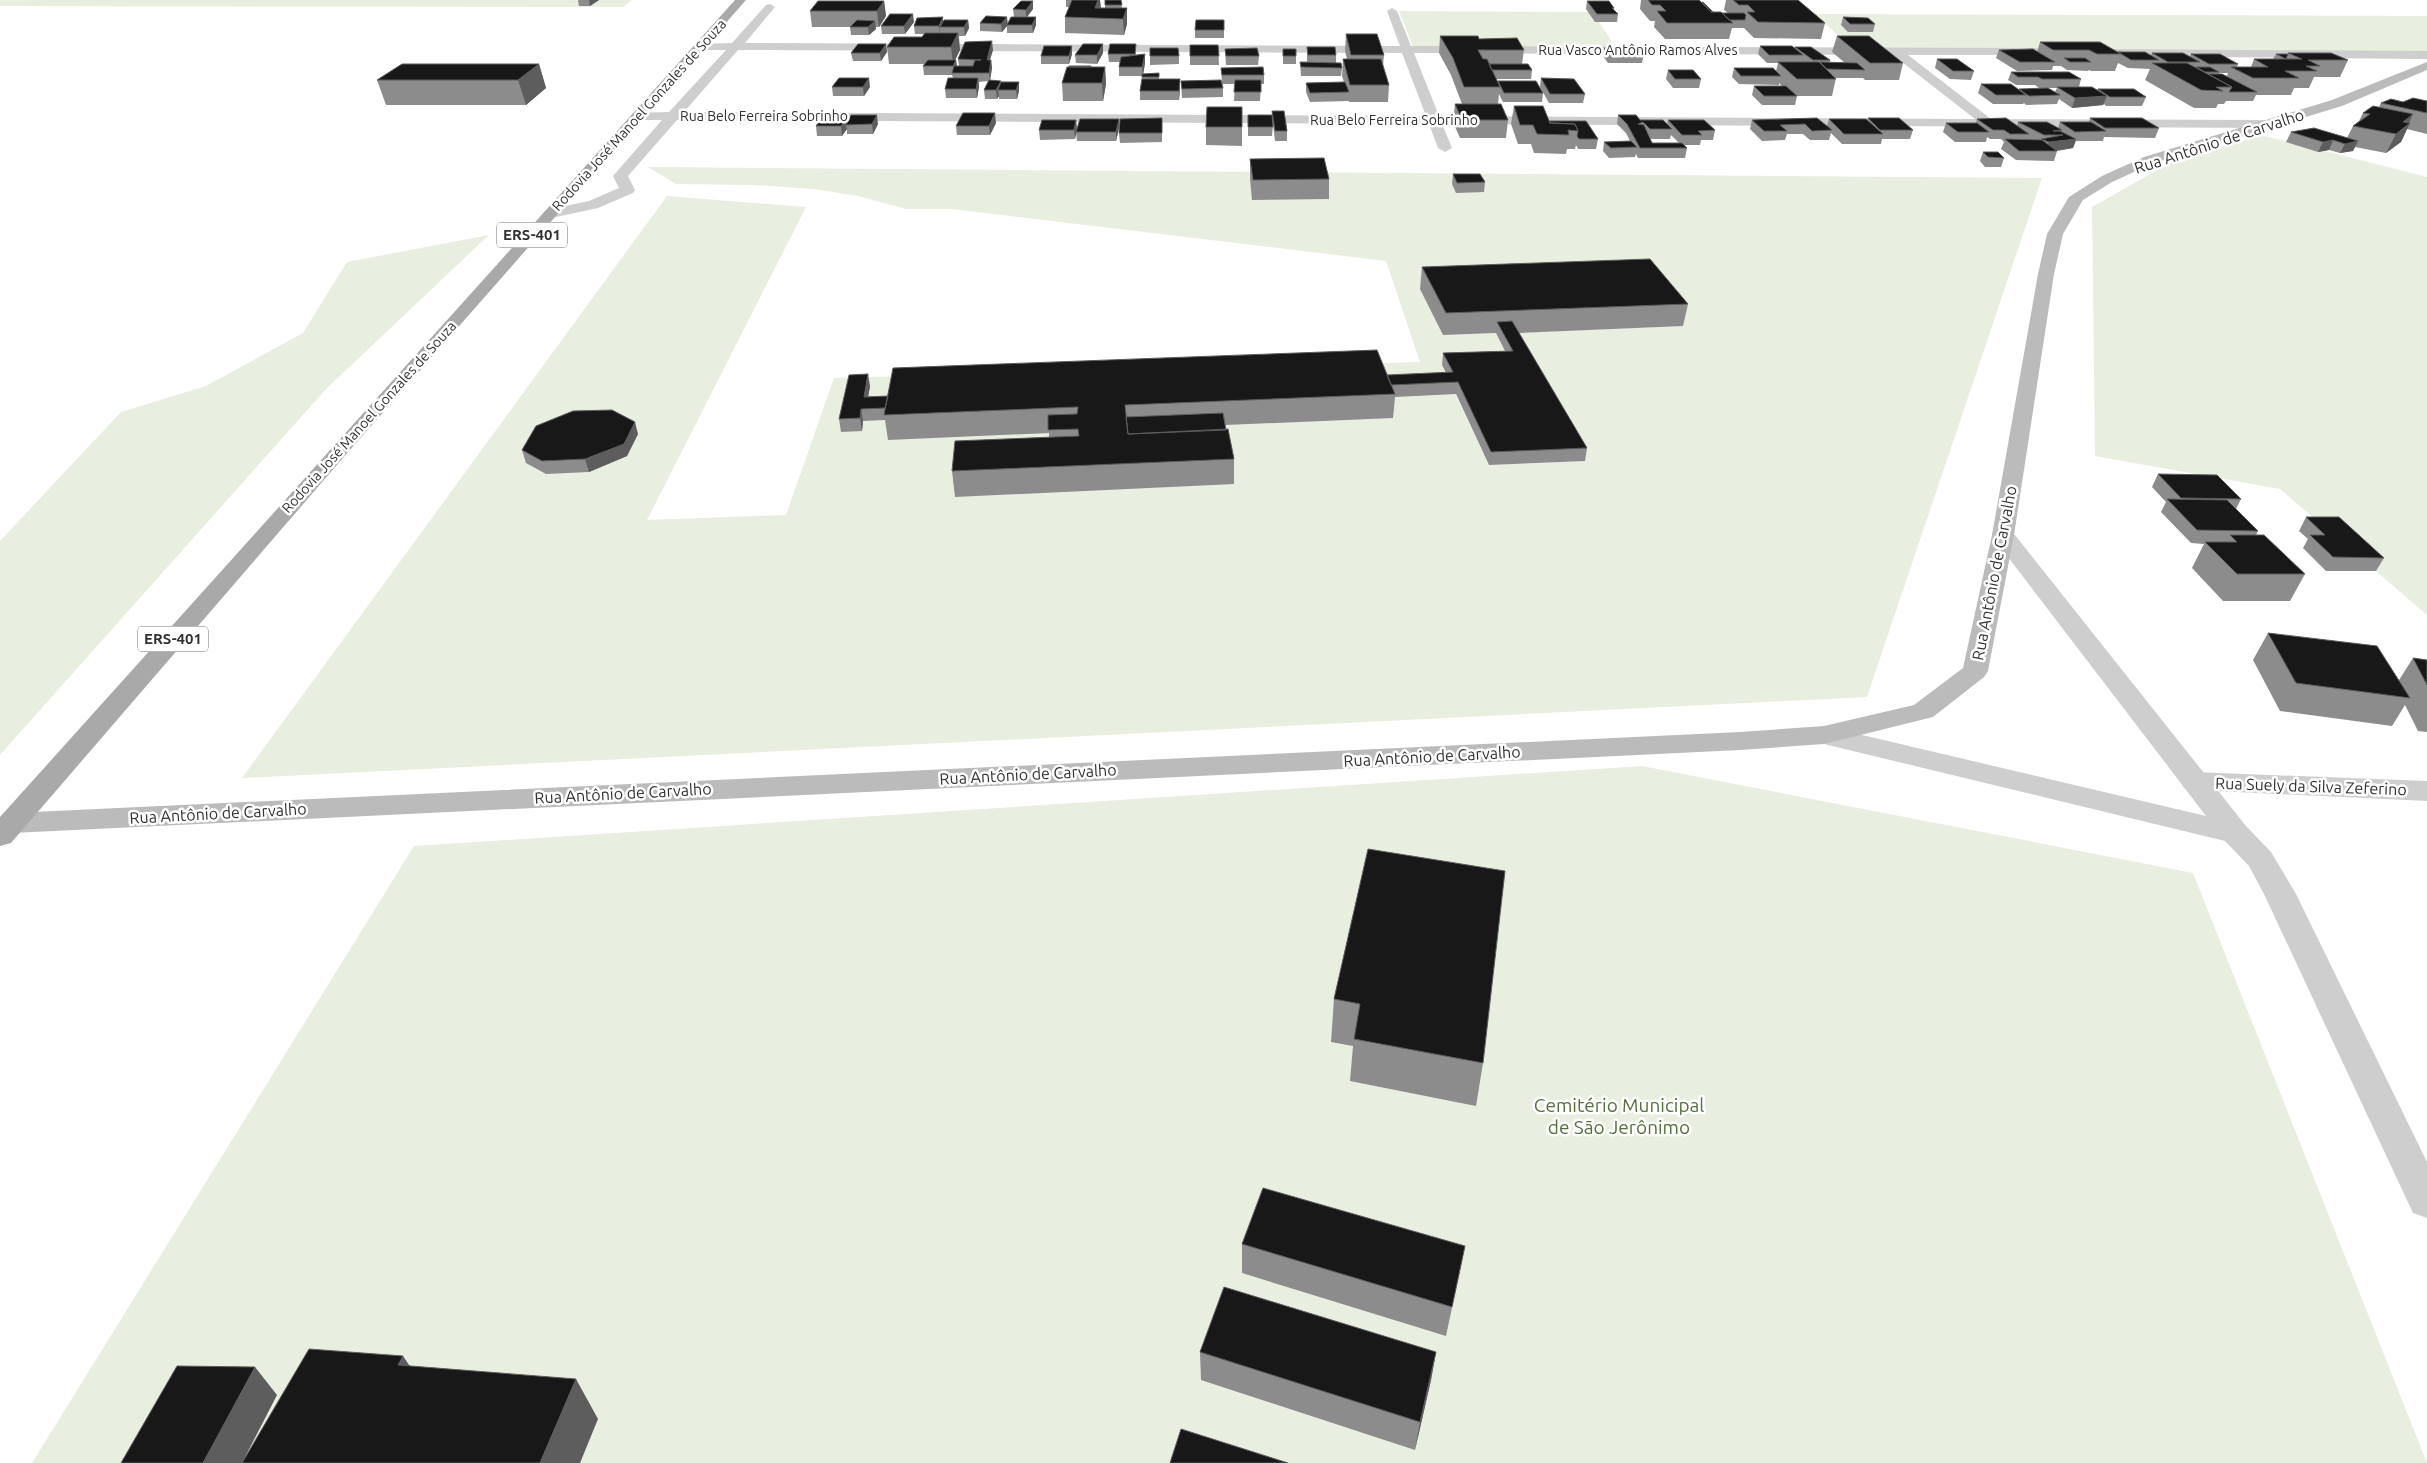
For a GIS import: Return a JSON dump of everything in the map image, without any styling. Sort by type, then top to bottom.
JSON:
[{"type":"main road","name":"Rodovia José Manoel Gonzales de Souza","points":[[6,830],[550,213],[741,0]]},
{"type":"main road","name":"Rua Antônio de Carvalho","points":[[6,830],[1730,742],[1824,735],[1923,712],[1974,671],[2002,535],[2046,274],[2055,234],[2077,197],[2107,179],[2149,160],[2337,103],[2427,66]]},
{"type":"street","points":[[620,176],[770,7]]},
{"type":"street","points":[[1392,11],[1445,148]]},
{"type":"street","name":"Rua Vasco Antônio Ramos Alves","points":[[700,46],[2044,52]]},
{"type":"street","points":[[1895,51],[1990,124]]},
{"type":"street","points":[[2094,53],[2427,55]]},
{"type":"street","name":"Rua Belo Ferreira Sobrinho","points":[[638,116],[2270,124]]},
{"type":"street","points":[[550,213],[593,205],[628,190],[620,176],[592,168]]},
{"type":"street","points":[[2002,535],[2194,781],[2235,832],[2260,859],[2280,894],[2427,1201]]},
{"type":"street","points":[[1824,735],[2235,832]]},
{"type":"street","name":"Rua Suely da Silva Zeferino","points":[[2194,781],[2427,791]]},
{"type":"green space","points":[[0,0],[632,0],[623,7],[0,6]]},
{"type":"green space","points":[[1399,11],[1592,12],[1617,49],[1413,47]]},
{"type":"green space","points":[[1814,14],[2427,16],[2427,52],[1855,50]]},
{"type":"green space","points":[[2261,135],[2427,177],[2427,615],[2280,489],[2095,456],[2092,207],[2166,165]]},
{"type":"green space","points":[[648,167],[2042,178],[1867,697],[242,778],[667,196],[806,207],[647,520],[786,515],[834,378],[1420,362],[1386,261],[952,209],[906,209],[858,196],[814,189],[754,185],[676,184]],"holes":[[[1646,281],[1682,326],[1511,333],[1584,461],[1489,465],[1442,366],[1512,362],[1496,333],[1443,335],[1421,289]]]},
{"type":"green space","points":[[489,235],[326,389],[0,755],[0,541],[121,412],[206,386],[303,333],[347,262]]},
{"type":"green space","name":"Cemitério Municipal de São Jerônimo","points":[[1642,766],[2193,873],[2427,1463],[32,1463],[414,846]]},
{"type":"building","points":[[1072,0],[1098,0],[1095,8],[1127,8],[1123,19],[1065,17]]},
{"type":"building","points":[[1105,0],[1121,0],[1122,5],[1105,5]]},
{"type":"building","points":[[1648,0],[1699,0],[1711,12],[1721,12],[1733,23],[1667,23],[1657,11],[1666,11],[1660,5],[1652,5]]},
{"type":"building","points":[[1733,0],[1798,0],[1825,23],[1758,22],[1747,12],[1755,12],[1748,5],[1739,5]]},
{"type":"building","points":[[818,1],[884,1],[877,11],[810,11]]},
{"type":"building","points":[[1021,1],[1033,1],[1026,10],[1013,9]]},
{"type":"building","points":[[1587,1],[1609,1],[1614,8],[1612,8],[1618,14],[1597,14]]},
{"type":"building","points":[[1722,13],[1744,13],[1746,15],[1745,20],[1729,20]]},
{"type":"building","points":[[890,14],[913,14],[904,26],[881,26]]},
{"type":"building","points":[[986,16],[1007,17],[1001,24],[980,23]]},
{"type":"building","points":[[943,17],[939,26],[914,26],[917,18]]},
{"type":"building","points":[[1011,17],[1036,17],[1032,25],[1007,25]]},
{"type":"building","points":[[1843,17],[1868,18],[1875,24],[1850,24]]},
{"type":"building","points":[[857,20],[875,21],[868,27],[850,27]]},
{"type":"building","points":[[944,20],[968,20],[964,27],[940,27]]},
{"type":"building","points":[[1196,20],[1224,20],[1224,30],[1195,30]]},
{"type":"building","points":[[925,33],[958,33],[951,47],[887,47],[894,37],[922,37]]},
{"type":"building","points":[[1346,34],[1377,34],[1384,55],[1351,55]]},
{"type":"building","points":[[1440,36],[1478,36],[1479,39],[1517,38],[1524,50],[1478,50],[1483,59],[1487,59],[1500,87],[1464,87],[1453,58]]},
{"type":"building","points":[[1837,36],[1869,36],[1903,63],[1870,63]]},
{"type":"building","points":[[992,41],[987,60],[991,60],[989,73],[952,73],[954,66],[973,66],[975,60],[981,60],[958,59],[965,42]]},
{"type":"building","points":[[2040,42],[2100,42],[2121,54],[2097,54],[2089,50],[2053,50]]},
{"type":"building","points":[[858,44],[886,44],[880,53],[851,53]]},
{"type":"building","points":[[1083,44],[1103,44],[1097,55],[1075,55]]},
{"type":"building","points":[[1110,44],[1136,44],[1135,54],[1108,54]]},
{"type":"building","points":[[1190,45],[1218,45],[1219,56],[1190,56]]},
{"type":"building","points":[[1044,46],[1072,46],[1069,56],[1041,56]]},
{"type":"building","points":[[1760,46],[1792,46],[1803,55],[1769,55]]},
{"type":"building","points":[[1307,47],[1335,47],[1336,55],[1308,55]]},
{"type":"building","points":[[1795,47],[1811,47],[1830,60],[1813,60]]},
{"type":"building","points":[[1150,48],[1178,48],[1179,56],[1150,56]]},
{"type":"building","points":[[1257,48],[1259,56],[1226,56],[1225,49]]},
{"type":"building","points":[[1604,48],[1638,48],[1644,54],[1609,54]]},
{"type":"building","points":[[1283,49],[1296,49],[1296,56],[1283,56]]},
{"type":"building","points":[[2033,49],[2055,62],[2020,62],[1999,50]]},
{"type":"building","points":[[2118,52],[2145,52],[2159,60],[2131,60]]},
{"type":"building","points":[[2152,53],[2183,53],[2200,62],[2168,62]]},
{"type":"building","points":[[2288,53],[2331,53],[2348,60],[2308,60],[2320,66],[2306,66],[2317,71],[2285,71],[2299,78],[2253,78],[2231,67],[2268,67],[2254,59],[2302,59]]},
{"type":"building","points":[[1145,54],[1142,67],[1119,67],[1121,57]]},
{"type":"building","points":[[2191,54],[2220,54],[2238,64],[2209,64]]},
{"type":"building","points":[[2276,54],[2288,54],[2286,59]]},
{"type":"building","points":[[2064,58],[2085,58],[2091,62],[2070,62]]},
{"type":"building","points":[[1343,59],[1381,59],[1389,85],[1350,85]]},
{"type":"building","points":[[1937,59],[1957,59],[1974,71],[1953,71]]},
{"type":"building","points":[[928,60],[956,60],[953,66],[923,66]]},
{"type":"building","points":[[1300,62],[1341,63],[1342,68],[1301,67]]},
{"type":"building","points":[[1778,62],[1819,62],[1836,79],[1797,79]]},
{"type":"building","points":[[1820,62],[1857,63],[1865,70],[1827,69]]},
{"type":"building","points":[[2152,63],[2187,63],[2232,87],[2216,87],[2223,91],[2201,90]]},
{"type":"building","points":[[402,64],[539,64],[518,80],[377,80]]},
{"type":"building","points":[[1489,64],[1528,64],[1532,70],[1492,70]]},
{"type":"building","points":[[1091,66],[1091,67],[1069,67]]},
{"type":"building","points":[[1067,67],[1105,67],[1102,83],[1062,83]]},
{"type":"building","points":[[1263,67],[1264,75],[1222,75],[1221,68]]},
{"type":"building","points":[[2196,67],[2210,67],[2219,72],[2205,72]]},
{"type":"building","points":[[1734,68],[1773,68],[1781,76],[1741,76]]},
{"type":"building","points":[[1668,70],[1693,70],[1701,79],[1675,79]]},
{"type":"building","points":[[2011,72],[2069,72],[2081,79],[2018,77]]},
{"type":"building","points":[[1159,73],[1159,77],[1142,77],[1142,74]]},
{"type":"building","points":[[2208,74],[2222,74],[2257,92],[2229,92],[2232,87]]},
{"type":"building","points":[[839,78],[869,78],[863,87],[832,87]]},
{"type":"building","points":[[948,78],[978,78],[976,89],[945,89]]},
{"type":"building","points":[[1541,78],[1574,79],[1585,94],[1550,94]]},
{"type":"building","points":[[1142,79],[1180,79],[1179,91],[1140,91]]},
{"type":"building","points":[[989,80],[1001,81],[996,90],[984,90]]},
{"type":"building","points":[[1221,80],[1223,88],[1182,89],[1181,81]]},
{"type":"building","points":[[1235,80],[1261,80],[1261,92],[1234,92]]},
{"type":"building","points":[[1498,81],[1536,81],[1543,93],[1504,93]]},
{"type":"building","points":[[1001,82],[1019,82],[1016,90],[998,90]]},
{"type":"building","points":[[1345,82],[1349,92],[1310,93],[1306,83]]},
{"type":"building","points":[[1981,84],[2011,84],[2026,95],[1996,95]]},
{"type":"building","points":[[1754,86],[1786,86],[1797,96],[1764,96]]},
{"type":"building","points":[[2057,87],[2092,87],[2107,96],[2075,98]]},
{"type":"building","points":[[2048,88],[2060,95],[2029,96],[2019,89]]},
{"type":"building","points":[[2098,89],[2134,89],[2146,97],[2110,97]]},
{"type":"building","points":[[2413,98],[2427,101],[2427,113],[2381,103],[2391,99],[2403,102]]},
{"type":"building","points":[[1455,104],[1501,104],[1508,120],[1462,120]]},
{"type":"building","points":[[1514,106],[1543,106],[1550,123],[1575,124],[1578,131],[1568,130],[1569,135],[1537,134],[1533,125],[1520,125]]},
{"type":"building","points":[[2373,106],[2413,114],[2403,122],[2410,123],[2396,134],[2353,126],[2370,114],[2363,113]]},
{"type":"building","points":[[1207,107],[1242,107],[1242,127],[1206,127]]},
{"type":"building","points":[[1272,111],[1284,111],[1287,131],[1275,131]]},
{"type":"building","points":[[963,113],[995,113],[989,126],[956,126]]},
{"type":"building","points":[[824,114],[849,114],[841,126],[816,126]]},
{"type":"building","points":[[851,115],[877,115],[872,124],[846,125]]},
{"type":"building","points":[[1248,115],[1272,115],[1273,127],[1248,127]]},
{"type":"building","points":[[1618,115],[1636,115],[1640,120],[1663,120],[1672,129],[1650,129],[1643,122],[1638,124],[1644,125],[1652,143],[1682,143],[1687,148],[1640,148],[1627,124]]},
{"type":"building","points":[[1162,118],[1162,133],[1119,133],[1120,119]]},
{"type":"building","points":[[1817,118],[1832,130],[1812,131],[1805,124],[1780,125],[1787,131],[1764,131],[1752,120]]},
{"type":"building","points":[[1868,118],[1899,118],[1913,130],[1880,130]]},
{"type":"building","points":[[2006,118],[2029,134],[2010,134],[2004,130],[1993,130],[1977,119]]},
{"type":"building","points":[[2090,118],[2142,118],[2159,128],[2105,128]]},
{"type":"building","points":[[1080,119],[1119,119],[1116,132],[1076,132]]},
{"type":"building","points":[[1829,119],[1866,119],[1883,134],[1844,134]]},
{"type":"building","points":[[1042,120],[1076,120],[1074,130],[1039,130]]},
{"type":"building","points":[[1668,120],[1704,120],[1715,130],[1698,131],[1702,135],[1682,135]]},
{"type":"building","points":[[1549,121],[1586,121],[1598,139],[1579,139],[1575,124],[1550,123]]},
{"type":"building","points":[[2018,122],[2047,122],[2062,130],[2053,131],[2060,131],[2076,139],[2049,142],[2041,139],[2063,135],[2044,135]]},
{"type":"building","points":[[2060,122],[2091,122],[2106,131],[2075,132]]},
{"type":"building","points":[[1946,123],[1977,123],[1989,132],[1958,132]]},
{"type":"building","points":[[2314,128],[2358,141],[2345,144],[2333,140],[2323,142],[2291,132]]},
{"type":"building","points":[[2005,139],[2042,140],[2057,151],[2019,151]]},
{"type":"building","points":[[1631,141],[1637,147],[1611,148],[1604,142]]},
{"type":"building","points":[[1983,152],[1998,152],[2004,158],[1988,157]]},
{"type":"building","points":[[1324,158],[1329,179],[1253,180],[1250,159]]},
{"type":"building","points":[[1453,174],[1480,174],[1485,182],[1457,183]]},
{"type":"building","points":[[1650,259],[1688,304],[1446,313],[1422,267]]},
{"type":"building","points":[[1512,321],[1587,448],[1491,452],[1458,382],[1391,385],[1387,375],[1453,372],[1443,353],[1513,351],[1497,322]]},
{"type":"building","points":[[1377,350],[1395,394],[1125,405],[1128,434],[1228,429],[1234,459],[952,471],[955,441],[1079,436],[1078,429],[1048,430],[1048,415],[1077,414],[1078,407],[884,415],[893,368]]},
{"type":"building","points":[[868,374],[864,397],[888,396],[885,408],[861,409],[860,418],[839,419],[849,375]]},
{"type":"building","points":[[612,410],[635,422],[624,444],[585,459],[542,461],[522,450],[536,426],[573,411]]},
{"type":"building","points":[[1223,413],[1226,430],[1128,434],[1126,417]]},
{"type":"building","points":[[2158,474],[2217,475],[2241,499],[2181,498]]},
{"type":"building","points":[[2167,499],[2227,500],[2258,531],[2197,530]]},
{"type":"building","points":[[2306,517],[2339,517],[2384,558],[2333,557],[2310,535],[2325,535]]},
{"type":"building","points":[[2230,535],[2264,535],[2305,574],[2237,574],[2205,542],[2237,542]]},
{"type":"building","points":[[2268,633],[2377,646],[2410,698],[2296,683]]},
{"type":"building","points":[[2413,658],[2427,660],[2427,685]]},
{"type":"building","points":[[1368,849],[1505,871],[1483,1063],[1354,1039],[1360,1004],[1334,999]]},
{"type":"building","points":[[1263,1188],[1465,1246],[1452,1307],[1242,1244]]},
{"type":"building","points":[[1224,1287],[1436,1352],[1420,1422],[1200,1352]]},
{"type":"building","points":[[309,1349],[403,1356],[398,1365],[576,1379],[540,1463],[242,1463]]},
{"type":"building","points":[[177,1366],[255,1367],[203,1463],[121,1463]]},
{"type":"building","points":[[1181,1429],[1288,1463],[1170,1463]]}]
